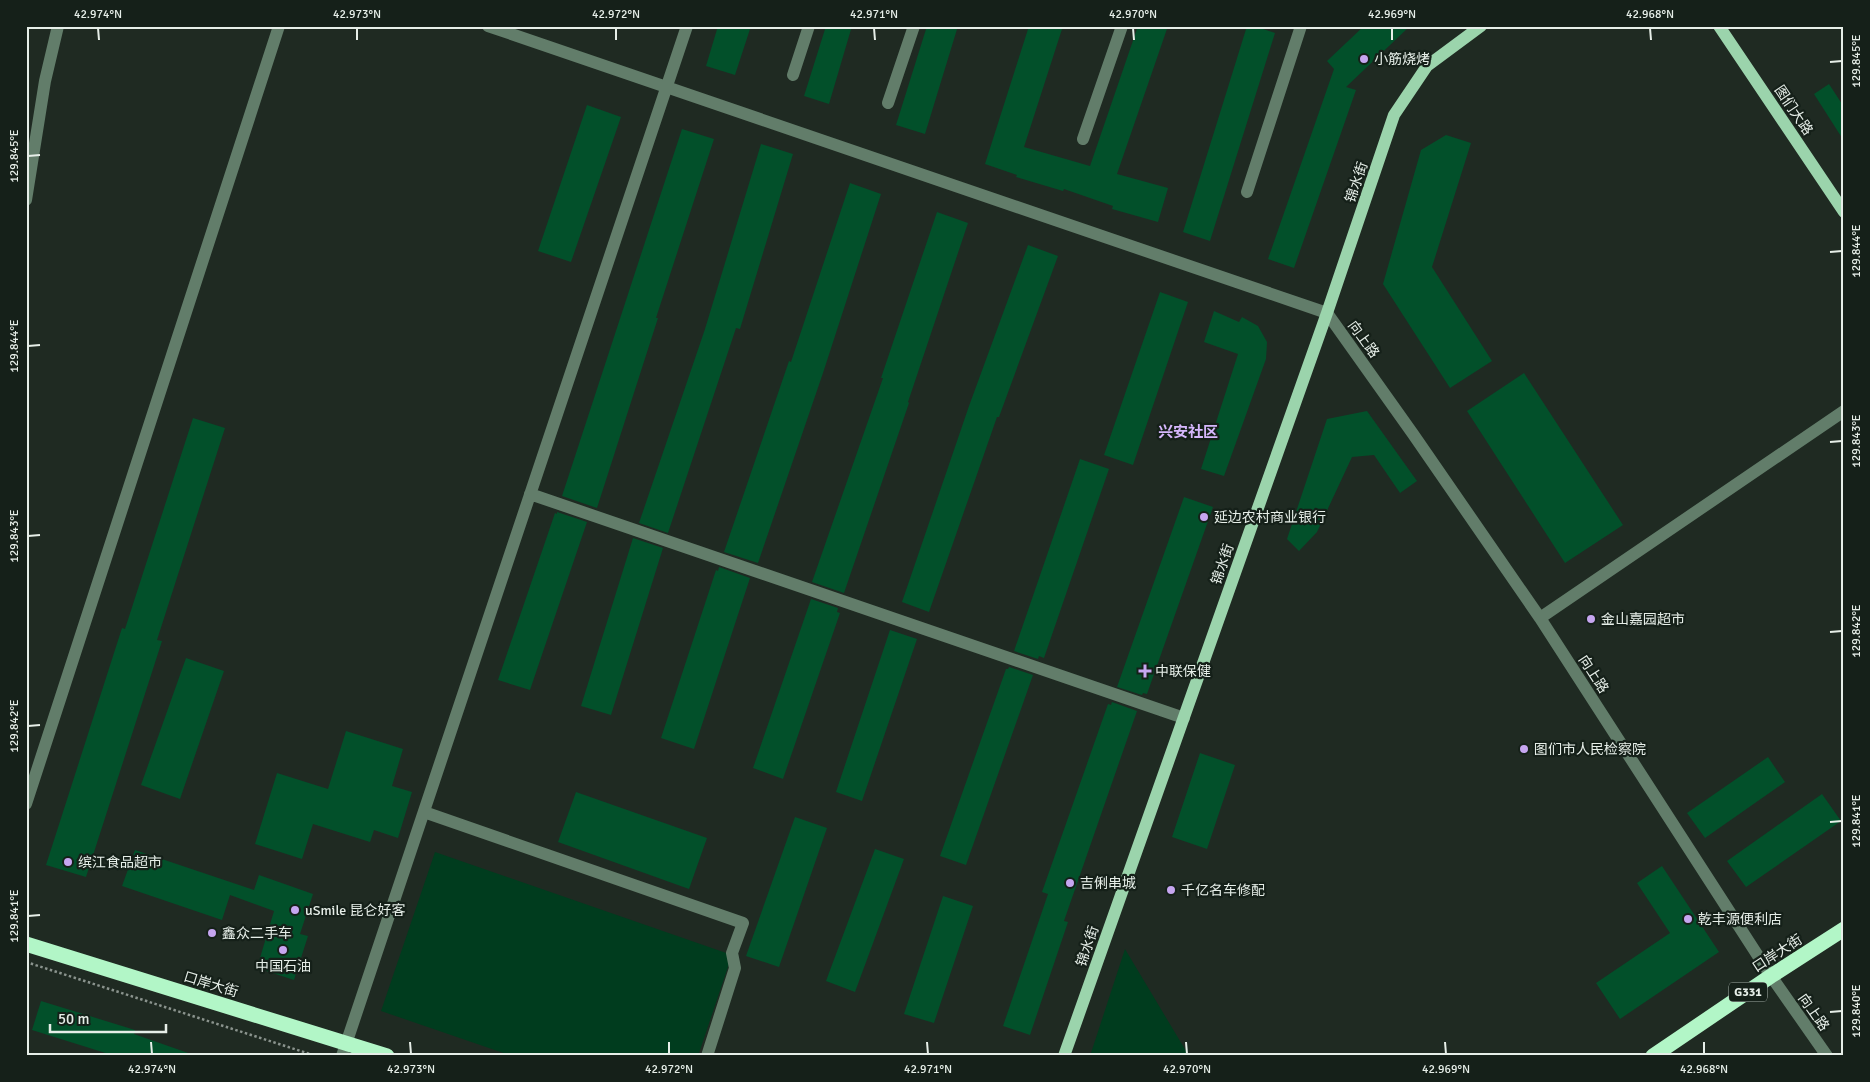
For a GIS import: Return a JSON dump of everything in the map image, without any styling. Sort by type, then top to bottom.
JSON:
[{"type":"highway","name":"口岸大街","points":[[1653,1056],[1770,976],[1844,930]]},
{"type":"highway","name":"口岸大街","points":[[26,944],[345,1049],[387,1056]]},
{"type":"main road","name":"锦水街","points":[[1064,1056],[1327,313],[1394,115],[1427,66],[1481,26]]},
{"type":"main road","name":"图们大路","points":[[1719,26],[1844,212]]},
{"type":"street","points":[[26,200],[45,81],[58,26]]},
{"type":"street","points":[[26,804],[279,26]]},
{"type":"street","points":[[488,26],[1327,313]]},
{"type":"street","points":[[345,1049],[687,26]]},
{"type":"street","points":[[793,75],[809,26]]},
{"type":"street","points":[[888,103],[914,26]]},
{"type":"street","points":[[1083,139],[1122,26]]},
{"type":"street","points":[[1247,192],[1299,27]]},
{"type":"street","name":"向上路","points":[[1327,313],[1540,618],[1770,976],[1827,1056]]},
{"type":"street","points":[[1540,618],[1844,411]]},
{"type":"street","points":[[530,494],[1184,718]]},
{"type":"street","points":[[424,812],[743,923],[732,953],[736,968],[707,1056]]},
{"type":"path","points":[[26,962],[316,1056]]},
{"type":"green space","points":[[435,852],[732,955],[698,1056],[512,1056],[381,1011]]},
{"type":"green space","points":[[1125,949],[1189,1056],[1090,1056]]},
{"type":"building","points":[[718,26],[751,26],[735,75],[706,66]]},
{"type":"building","points":[[826,26],[852,26],[829,104],[804,96]]},
{"type":"building","points":[[927,26],[958,26],[925,134],[896,125]]},
{"type":"building","points":[[1029,26],[1063,26],[1024,147],[1090,166],[1138,26],[1168,26],[1117,174],[1168,188],[1158,222],[1112,209],[1113,206],[1064,189],[1063,191],[1016,177],[1017,175],[985,164]]},
{"type":"building","points":[[1247,26],[1254,26],[1275,33],[1210,241],[1183,232]]},
{"type":"building","points":[[1364,26],[1410,26],[1346,87],[1356,90],[1294,268],[1268,259],[1334,69],[1327,61]]},
{"type":"building","points":[[1829,84],[1844,107],[1844,141],[1814,94]]},
{"type":"building","points":[[587,105],[621,117],[571,262],[538,251]]},
{"type":"building","points":[[682,129],[714,139],[597,508],[562,496]]},
{"type":"building","points":[[1446,135],[1471,143],[1432,267],[1492,361],[1450,388],[1383,284],[1421,150]]},
{"type":"building","points":[[761,144],[793,154],[740,329],[736,328],[668,533],[639,523],[705,329]]},
{"type":"building","points":[[850,183],[881,194],[823,373],[758,563],[724,552],[789,361],[791,362]]},
{"type":"building","points":[[937,212],[968,223],[844,593],[812,582],[883,378],[881,378]]},
{"type":"building","points":[[1028,245],[1058,256],[999,417],[997,417],[929,612],[902,602],[969,406]]},
{"type":"building","points":[[1160,292],[1188,302],[1133,465],[1104,455]]},
{"type":"building","points":[[1214,311],[1239,322],[1242,317],[1258,326],[1267,342],[1266,359],[1224,476],[1201,469],[1238,354],[1204,342]]},
{"type":"building","points":[[1524,373],[1623,525],[1565,563],[1467,411]]},
{"type":"building","points":[[1367,411],[1417,481],[1400,493],[1374,455],[1352,457],[1317,532],[1299,551],[1287,539],[1327,419]]},
{"type":"building","points":[[193,418],[225,428],[157,640],[162,641],[86,877],[46,865],[122,628],[125,629]]},
{"type":"building","points":[[1080,459],[1109,469],[1044,658],[1039,656],[1038,659],[1014,651]]},
{"type":"building","points":[[1184,497],[1213,507],[1147,694],[1143,693],[1142,695],[1117,687]]},
{"type":"building","points":[[557,512],[587,522],[530,690],[498,680],[555,513],[557,514]]},
{"type":"building","points":[[633,538],[663,548],[611,715],[581,706]]},
{"type":"building","points":[[719,567],[750,578],[694,749],[661,738],[716,570],[718,571]]},
{"type":"building","points":[[811,599],[838,608],[837,612],[840,613],[783,779],[753,768]]},
{"type":"building","points":[[890,630],[917,639],[862,801],[836,792]]},
{"type":"building","points":[[186,658],[224,671],[180,799],[141,785]]},
{"type":"building","points":[[1009,667],[1033,675],[966,865],[940,856],[1006,669]]},
{"type":"building","points":[[1112,702],[1137,711],[1064,921],[1068,922],[1030,1035],[1003,1026],[1048,894],[1042,892],[1108,704],[1111,705]]},
{"type":"building","points":[[346,731],[403,749],[392,786],[412,792],[398,838],[374,830],[370,842],[313,824],[302,859],[255,844],[277,773],[328,789]]},
{"type":"building","points":[[1200,753],[1235,765],[1207,849],[1172,837]]},
{"type":"building","points":[[1768,757],[1785,782],[1705,838],[1687,813]]},
{"type":"building","points":[[576,792],[707,838],[689,889],[558,842]]},
{"type":"building","points":[[1822,794],[1841,821],[1746,887],[1727,861]]},
{"type":"building","points":[[795,817],[827,828],[779,967],[746,956]]},
{"type":"building","points":[[875,849],[904,859],[855,992],[826,981]]},
{"type":"building","points":[[135,850],[254,890],[259,875],[313,894],[300,934],[308,936],[294,980],[257,968],[274,911],[230,895],[222,920],[122,886]]},
{"type":"building","points":[[1662,866],[1719,952],[1620,1019],[1596,983],[1670,933],[1637,883]]},
{"type":"building","points":[[943,896],[973,906],[934,1023],[904,1014]]},
{"type":"building","points":[[41,1001],[135,1030],[134,1034],[191,1054],[191,1056],[115,1056],[32,1030]]},
{"type":"place","name":"小筋烧烤","points":[[1364,59]]},
{"type":"place","name":"延边农村商业银行","points":[[1204,517]]},
{"type":"place","name":"金山嘉园超市","points":[[1591,619]]},
{"type":"place","name":"中联保健","points":[[1145,671]]},
{"type":"place","name":"图们市人民检察院","points":[[1524,749]]},
{"type":"place","name":"缤江食品超市","points":[[68,862]]},
{"type":"place","name":"吉俐串城","points":[[1070,883]]},
{"type":"place","name":"千亿名车修配","points":[[1171,890]]},
{"type":"place","name":"uSmile 昆仑好客","points":[[295,910]]},
{"type":"place","name":"乾丰源便利店","points":[[1688,919]]},
{"type":"place","name":"鑫众二手车","points":[[212,933]]},
{"type":"place","name":"中国石油","points":[[283,950]]},
{"type":"district","name":"兴安社区","points":[[1188,432]]}]
